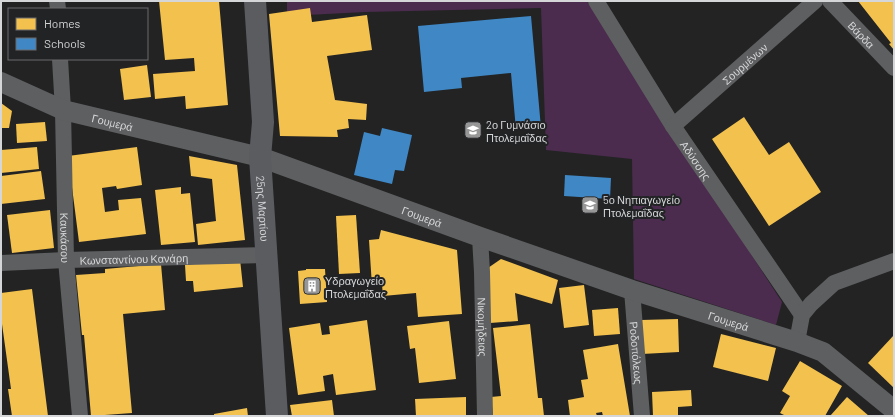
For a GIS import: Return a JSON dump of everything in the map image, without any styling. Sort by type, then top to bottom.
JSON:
[{"type":"main road","name":"25ης Μαρτίου","points":[[255,1],[262,122],[260,157],[277,416]]},
{"type":"street","name":"Αδύσσης","points":[[596,1],[673,126],[802,315]]},
{"type":"street","name":"Σουρμένων","points":[[673,126],[815,1]]},
{"type":"street","name":"Βάρδα","points":[[830,1],[894,68]]},
{"type":"street","name":"Καυκάσου","points":[[60,60],[63,110],[66,260],[80,416]]},
{"type":"street","name":"Γουμερά","points":[[1,82],[63,110],[260,157],[480,238],[632,290],[797,342],[823,352],[894,410]]},
{"type":"street","name":"Νικομήδειας","points":[[480,238],[485,416]]},
{"type":"street","name":"Κωνσταντίνου Κανάρη","points":[[1,263],[266,255]]},
{"type":"street","points":[[797,342],[802,315],[811,304],[834,284],[894,261]]},
{"type":"street","name":"Ροδοπόλεως","points":[[632,290],[642,416]]},
{"type":"shaded area","points":[[287,1],[587,1],[782,302],[776,325],[634,279],[632,159],[546,150],[541,8],[365,12],[287,16]]},
{"type":"building: Homes","points":[[159,1],[219,1],[228,105],[186,109],[185,96],[155,99],[153,74],[195,71],[194,58],[165,60]]},
{"type":"building: Homes","points":[[858,1],[894,1],[894,50],[889,44],[891,43]]},
{"type":"building: Homes","points":[[310,8],[312,22],[367,15],[372,50],[327,56],[335,100],[367,104],[366,120],[348,119],[349,128],[337,130],[338,137],[280,136],[269,14]]},
{"type":"building: Homes","points":[[147,65],[151,97],[124,100],[120,69]]},
{"type":"building: Homes","points":[[1,103],[12,111],[9,128],[1,128]]},
{"type":"building: Homes","points":[[744,117],[769,155],[789,142],[821,192],[769,226],[712,139]]},
{"type":"building: Homes","points":[[45,122],[47,141],[17,143],[16,124]]},
{"type":"building: Homes","points":[[37,147],[39,169],[1,173],[1,150]]},
{"type":"building: Homes","points":[[137,147],[142,185],[117,189],[116,186],[102,188],[105,212],[119,210],[118,200],[141,198],[146,234],[79,242],[68,156]]},
{"type":"building: Homes","points":[[189,156],[237,165],[245,240],[198,245],[196,224],[216,221],[212,179],[191,176]]},
{"type":"building: Homes","points":[[41,171],[45,199],[1,204],[1,176]]},
{"type":"building: Homes","points":[[181,187],[181,194],[190,193],[195,242],[161,245],[155,190]]},
{"type":"building: Homes","points":[[50,210],[54,248],[12,253],[7,215]]},
{"type":"building: Homes","points":[[356,215],[360,273],[339,274],[336,216]]},
{"type":"building: Homes","points":[[381,230],[457,250],[462,314],[418,317],[416,293],[383,296],[382,285],[372,286],[369,240],[379,239]]},
{"type":"building: Homes","points":[[240,259],[243,287],[194,292],[193,281],[186,281],[185,265]]},
{"type":"building: Homes","points":[[501,259],[558,280],[552,304],[515,293],[518,321],[490,323],[485,270]]},
{"type":"building: Homes","points":[[161,264],[165,310],[123,314],[132,413],[91,416],[84,335],[82,335],[76,275],[105,273],[105,269]]},
{"type":"building: Homes","name":"Υδραγωγείο Πτολεμαΐδας","points":[[306,269],[325,269],[327,302],[300,304],[298,271]]},
{"type":"building: Homes","points":[[584,285],[589,325],[564,328],[559,288]]},
{"type":"building: Homes","points":[[32,289],[48,416],[12,416],[8,389],[11,389],[1,324],[1,293]]},
{"type":"building: Homes","points":[[618,308],[620,334],[594,336],[592,310]]},
{"type":"building: Homes","points":[[678,319],[679,352],[642,354],[641,320]]},
{"type":"building: Homes","points":[[367,320],[376,390],[336,395],[333,374],[323,376],[325,391],[298,395],[289,328],[320,323],[322,335],[330,334],[329,326]]},
{"type":"building: Homes","points":[[449,321],[456,379],[419,383],[415,348],[410,349],[407,326]]},
{"type":"building: Homes","points":[[530,324],[538,398],[542,398],[544,416],[493,416],[491,397],[501,396],[493,328]]},
{"type":"building: Homes","points":[[721,334],[776,348],[768,381],[713,367]]},
{"type":"building: Homes","points":[[894,335],[894,388],[868,363]]},
{"type":"building: Homes","points":[[618,344],[630,416],[603,416],[602,412],[596,413],[597,416],[570,416],[568,400],[584,397],[581,380],[588,379],[583,350]]},
{"type":"building: Homes","points":[[800,361],[842,386],[825,416],[786,416],[780,413],[790,396],[782,391]]},
{"type":"building: Homes","points":[[691,390],[692,406],[678,407],[678,415],[653,416],[652,392]]},
{"type":"building: Homes","points":[[466,397],[466,416],[416,416],[415,399]]},
{"type":"building: Homes","points":[[847,397],[869,416],[830,416]]},
{"type":"building: Homes","points":[[332,400],[334,416],[292,416],[290,405]]},
{"type":"building: Homes","points":[[247,408],[248,416],[214,416],[214,414]]},
{"type":"building: Schools","points":[[531,16],[541,128],[516,130],[511,73],[461,78],[462,88],[424,92],[418,26]]},
{"type":"building: Schools","points":[[382,128],[412,135],[404,171],[395,170],[392,184],[354,175],[364,132],[380,136]]},
{"type":"building: Schools","points":[[565,175],[611,178],[610,199],[564,196]]},
{"type":"place","name":"2ο Γυμνάσιο Πτολεμαΐδας","points":[[473,130]]},
{"type":"place","name":"5ο Νηπιαγωγείο Πτολεμαΐδας","points":[[590,205]]},
{"type":"place","name":"Υδραγωγείο Πτολεμαΐδας","points":[[312,286]]}]
